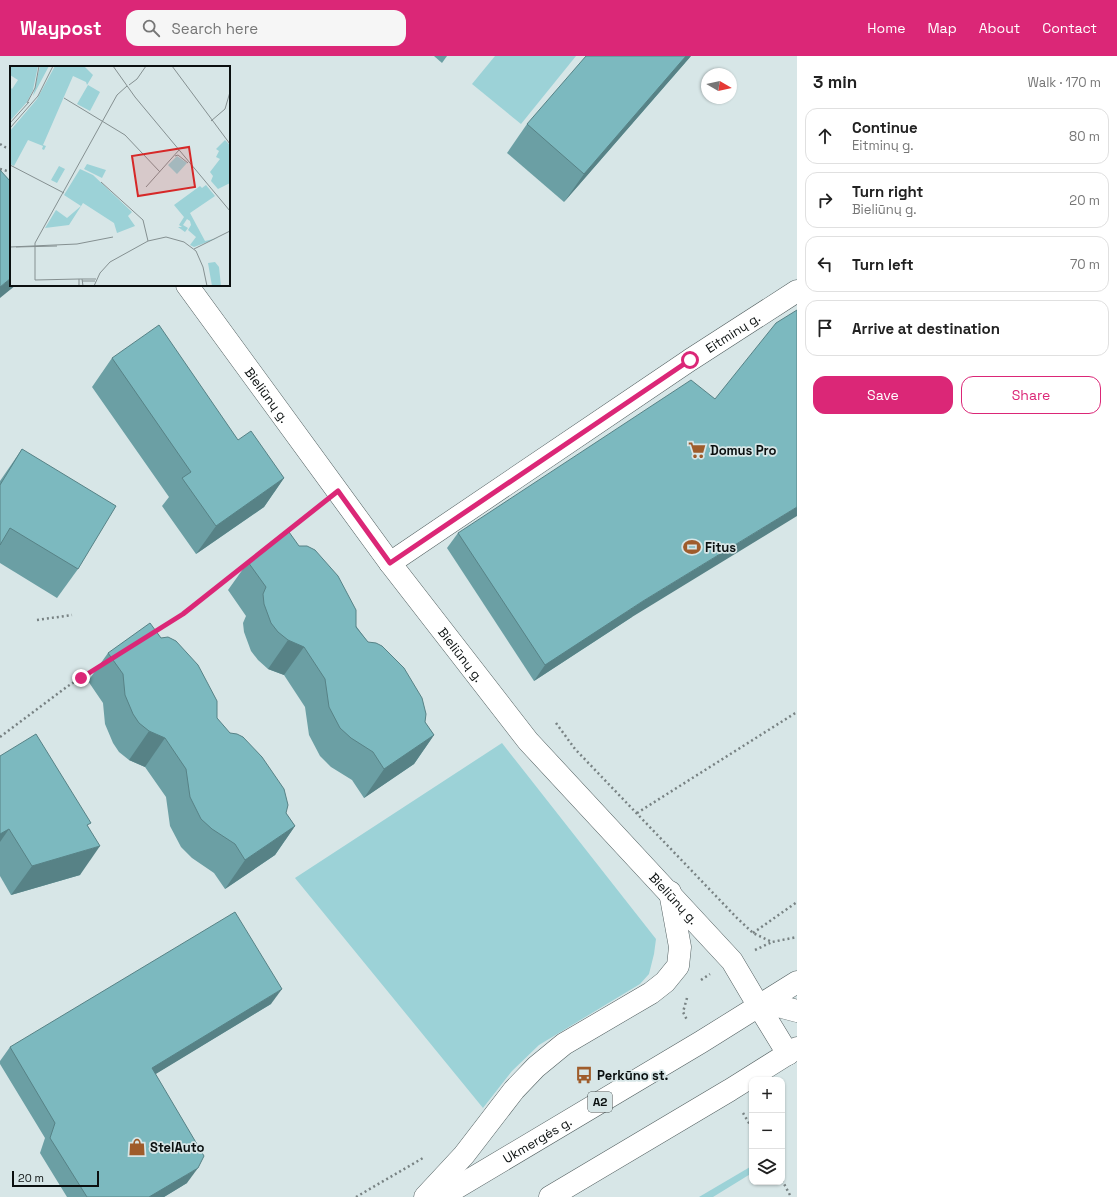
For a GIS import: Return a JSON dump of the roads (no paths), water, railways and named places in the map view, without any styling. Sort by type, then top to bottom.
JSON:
[{"type":"main road","name":"Bieliūnų g.","points":[[188,286],[390,563],[528,741],[670,892],[732,961],[758,1005],[792,1051]]},
{"type":"main road","name":"Eitminų g.","points":[[390,563],[690,360],[797,291]]},
{"type":"main road","points":[[425,1197],[464,1155],[514,1090],[536,1067],[564,1044],[651,993],[665,982],[674,971],[678,966],[680,947],[670,892]]},
{"type":"main road","name":"Ukmergės g.","points":[[441,1197],[700,1042],[797,982]]},
{"type":"main road","points":[[758,1005],[782,1007],[797,1011]]},
{"type":"main road","points":[[550,1197],[730,1090],[792,1051]]},
{"type":"place","name":"Domus Pro","points":[[697,450]]},
{"type":"place","name":"Fitus","points":[[692,547]]},
{"type":"place","name":"Perkūno st.","points":[[584,1075]]},
{"type":"place","name":"StelAuto","points":[[137,1147]]}]
